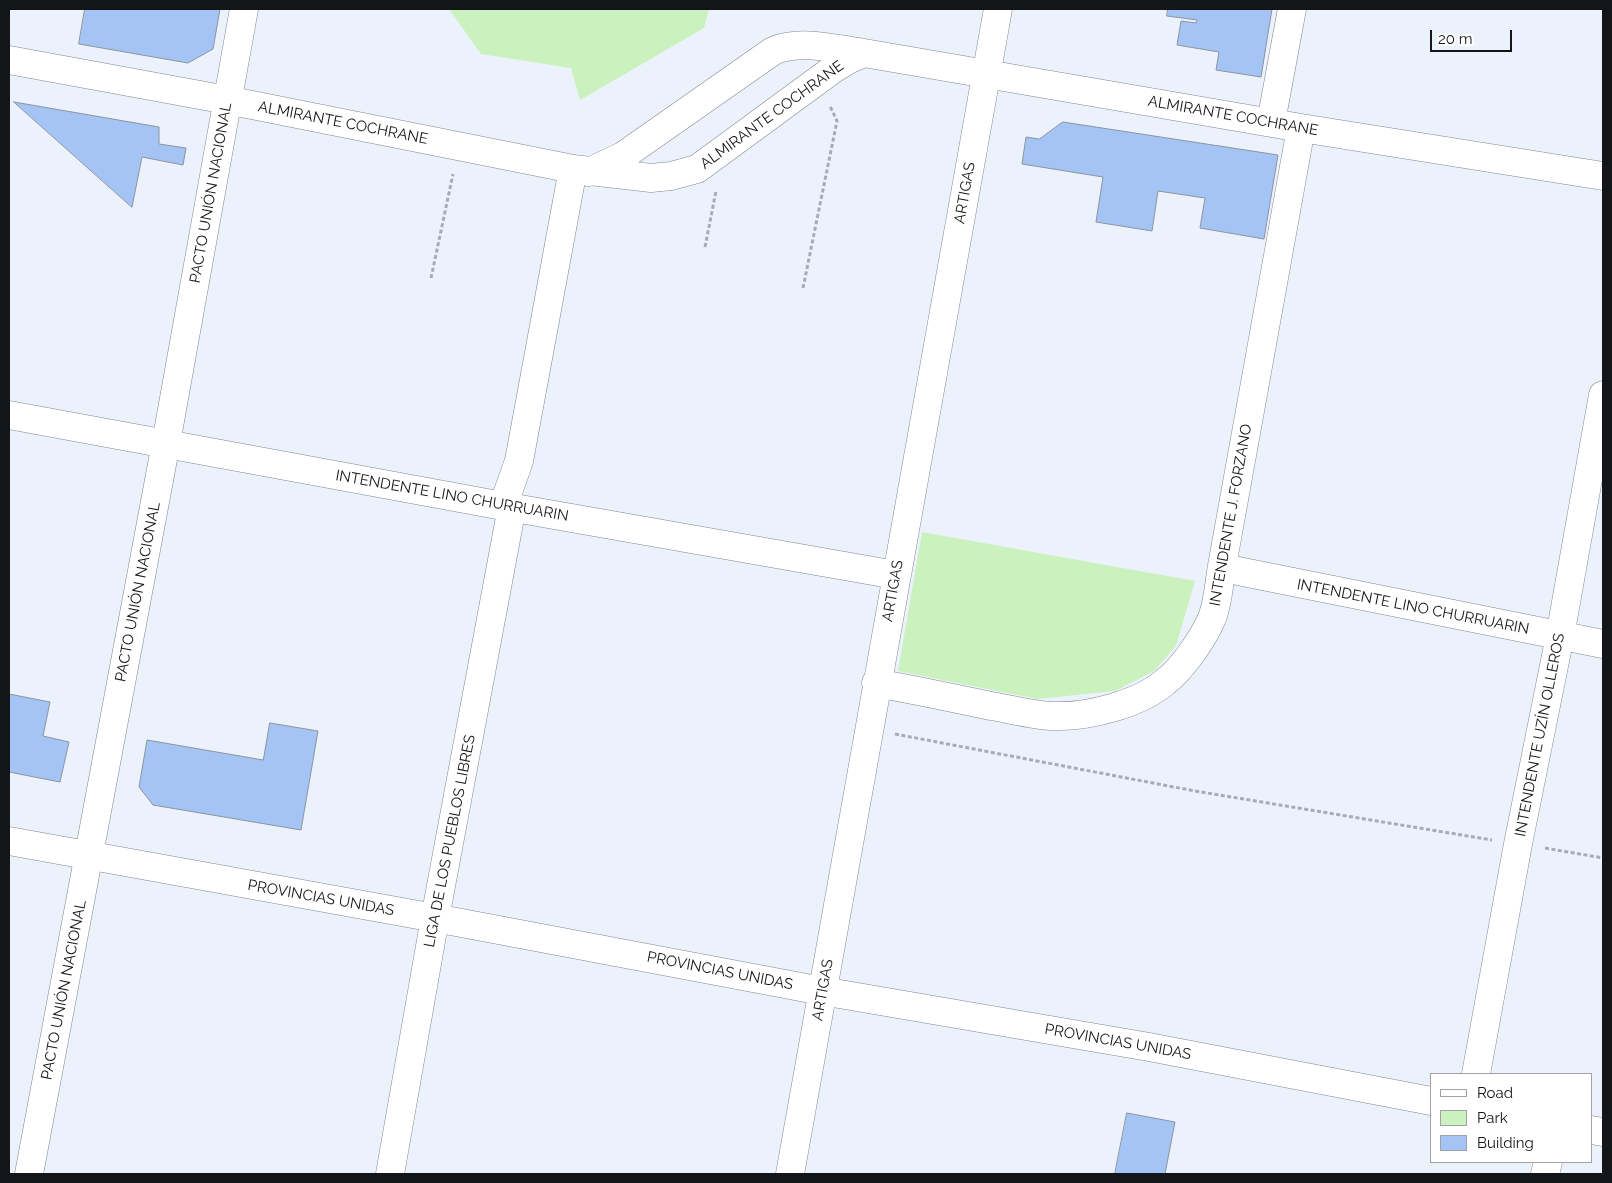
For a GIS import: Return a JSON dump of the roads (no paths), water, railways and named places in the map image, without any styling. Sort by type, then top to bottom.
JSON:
[{"type":"street","name":"PACTO UNIÓN NACIONAL","points":[[29,1174],[166,443],[244,9]]},
{"type":"street","name":"ARTIGAS","points":[[790,1174],[876,683],[998,9]]},
{"type":"street","points":[[1271,122],[1292,9]]},
{"type":"street","name":"ALMIRANTE COCHRANE","points":[[581,170],[623,156],[774,51],[785,46],[797,45],[864,53],[1301,128],[1603,176]]},
{"type":"street","name":"ALMIRANTE COCHRANE","points":[[9,60],[227,100],[581,170],[651,178],[671,176],[697,169],[848,60],[864,53]]},
{"type":"street","name":"INTENDENTE J. FORZANO","points":[[876,683],[1054,716],[1089,713],[1146,696],[1179,669],[1198,643],[1212,618],[1301,128]]},
{"type":"street","name":"LIGA DE LOS PUEBLOS LIBRES","points":[[390,1174],[508,507],[581,170]]},
{"type":"street","name":"INTENDENTE UZÍN OLLEROS","points":[[1476,1073],[1518,844],[1560,636],[1603,395]]},
{"type":"street","name":"INTENDENTE LINO CHURRUARIN","points":[[9,415],[508,507],[896,575]]},
{"type":"street","name":"INTENDENTE LINO CHURRUARIN","points":[[1222,566],[1238,572],[1603,644]]},
{"type":"street","name":"PROVINCIAS UNIDAS","points":[[9,842],[435,918],[822,991],[1149,1047],[1430,1100]]}]
